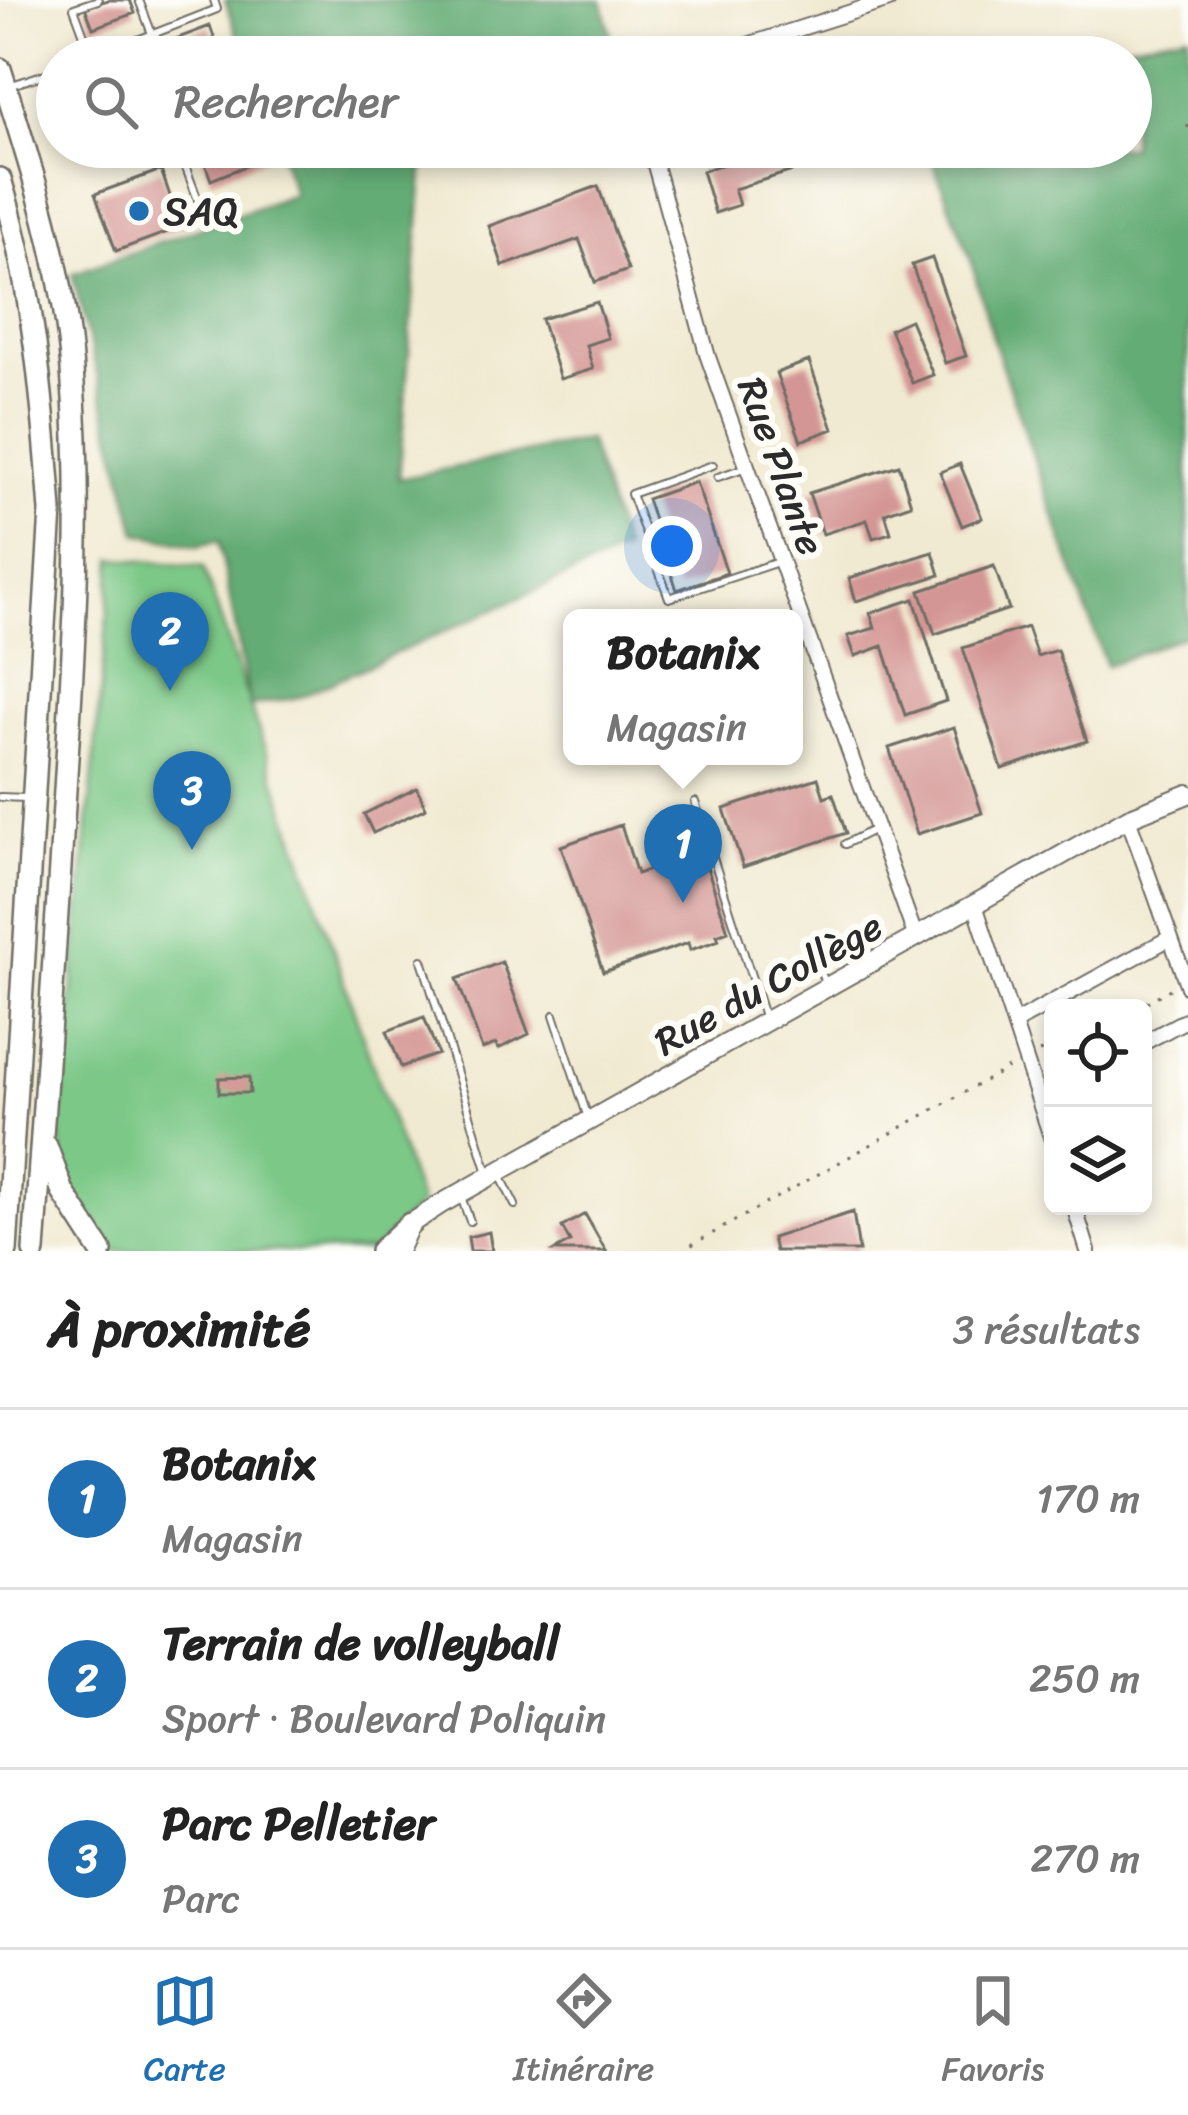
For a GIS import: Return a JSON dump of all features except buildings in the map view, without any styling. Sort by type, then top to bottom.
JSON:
[{"type":"main road","points":[[2,82],[62,301],[72,367],[78,491],[76,615],[34,1251]]},
{"type":"main road","points":[[0,179],[28,294],[51,511],[5,1251]]},
{"type":"main road","points":[[43,1135],[63,1192],[100,1251]]},
{"type":"main road","points":[[0,1242],[9,1207]]},
{"type":"main road","points":[[380,1251],[410,1224]]},
{"type":"street","points":[[776,36],[889,0]]},
{"type":"street","name":"Rue Plante","points":[[656,168],[708,357],[798,609]]},
{"type":"street","name":"Rue Plante","points":[[803,622],[916,938]]},
{"type":"street","name":"Rue du Collège","points":[[410,1224],[1128,818],[1188,794]]},
{"type":"street","points":[[1128,818],[1187,984]]},
{"type":"street","points":[[975,905],[1025,1058],[1044,1091]]},
{"type":"street","points":[[1014,1023],[1170,938]]},
{"type":"street","points":[[1152,1038],[1188,1019]]},
{"type":"street","points":[[1077,1215],[1088,1251]]},
{"type":"street","points":[[398,1251],[410,1224]]},
{"type":"lane","points":[[85,36],[74,8],[98,0]]},
{"type":"lane","points":[[139,0],[152,34]]},
{"type":"lane","points":[[148,36],[217,9],[214,0]]},
{"type":"lane","points":[[2,82],[36,75]]},
{"type":"lane","points":[[186,168],[198,200]]},
{"type":"lane","points":[[713,466],[631,494],[669,598],[781,561]]},
{"type":"lane","points":[[718,477],[748,467]]},
{"type":"lane","points":[[0,797],[36,799]]},
{"type":"lane","points":[[695,802],[766,1022]]},
{"type":"lane","points":[[845,844],[877,829]]},
{"type":"lane","points":[[422,960],[494,1174],[515,1205]]},
{"type":"lane","points":[[817,964],[827,988]]},
{"type":"lane","points":[[554,1015],[589,1121]]},
{"type":"lane","points":[[460,1193],[470,1221]]},
{"type":"path","points":[[1188,125],[1188,135]]},
{"type":"path","points":[[1152,1000],[1187,984]]},
{"type":"path","points":[[681,1251],[1044,1051]]},
{"type":"green space","points":[[225,0],[602,0],[611,36],[238,36]]},
{"type":"green space","points":[[1188,33],[1188,634],[1106,666],[993,340],[971,260],[935,168],[1152,168],[1152,40]]},
{"type":"green space","points":[[285,168],[423,168],[399,479],[588,440],[624,551],[299,697],[250,706],[219,541],[197,546],[137,533],[72,274],[294,194]]},
{"type":"green space","points":[[113,558],[203,567],[420,1204],[374,1251],[105,1251],[65,1177],[59,1133]]},
{"type":"place","name":"SAQ","points":[[139,211]]},
{"type":"place","name":"Terrain de volleyball","points":[[170,691]]},
{"type":"place","name":"Parc Pelletier","points":[[192,850]]},
{"type":"place","name":"Botanix","points":[[683,903]]}]
